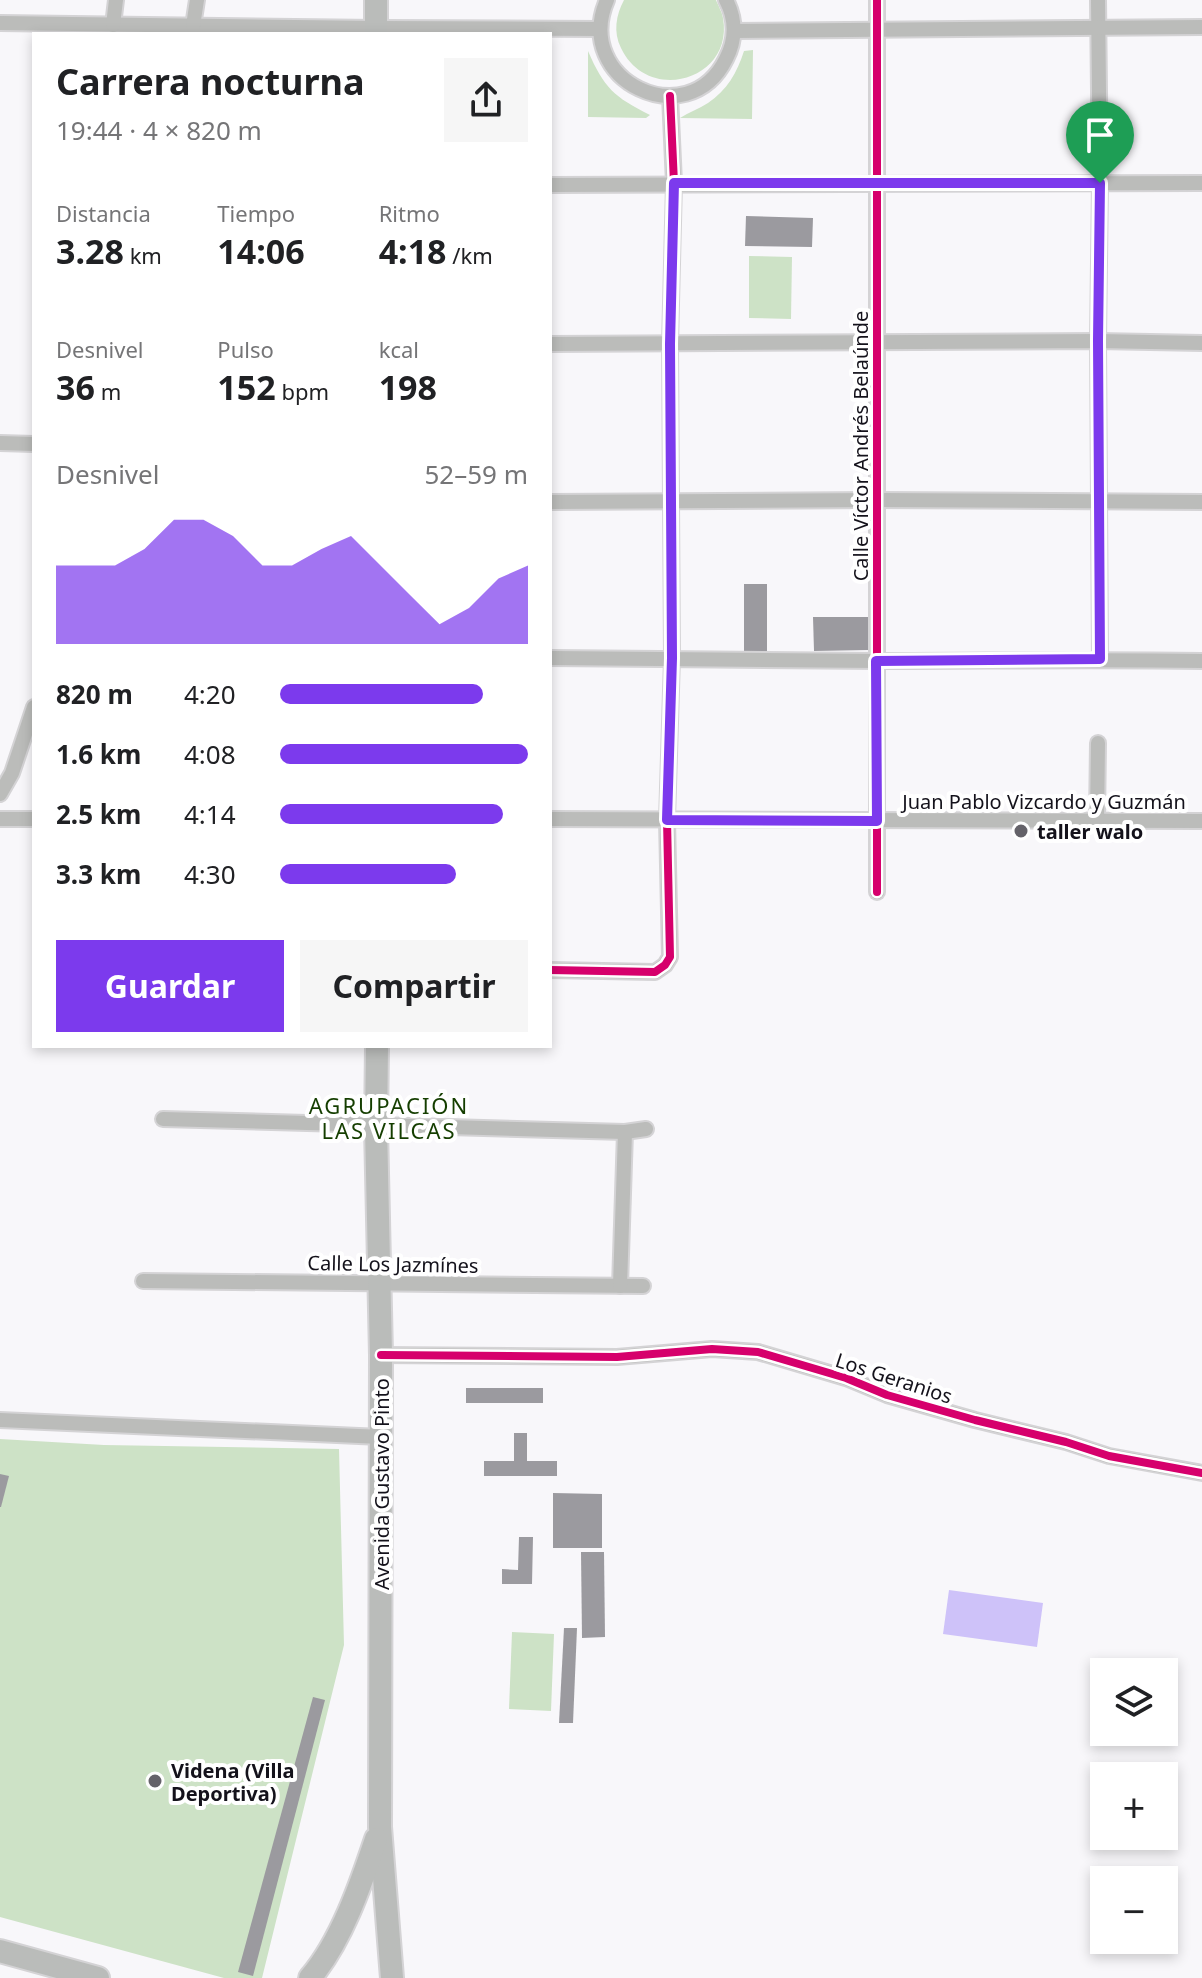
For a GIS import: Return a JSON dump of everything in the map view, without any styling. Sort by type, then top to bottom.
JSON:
[{"type":"main road","points":[[376,0],[376,31]]},
{"type":"main road","name":"Avenida Gustavo Pinto","points":[[377,1048],[381,1355],[380,1827],[392,1978]]},
{"type":"main road","name":"Avenida Gustavo Pinto","points":[[312,1977],[350,1910],[380,1827]]},
{"type":"main road","points":[[0,1951],[98,1978]]},
{"type":"street","points":[[113,25],[116,0]]},
{"type":"street","points":[[193,26],[197,0]]},
{"type":"street","points":[[607,0],[600,29],[605,55],[612,67],[620,77],[643,92],[670,96],[696,90],[716,75],[729,54],[734,31],[726,0]]},
{"type":"street","name":"Calle Víctor Andrés Belaúnde","points":[[877,0],[877,892]]},
{"type":"street","points":[[1098,0],[1100,659]]},
{"type":"street","points":[[0,23],[253,30],[600,29]]},
{"type":"street","points":[[734,31],[1202,27]]},
{"type":"street","points":[[552,970],[655,972],[670,957],[667,820],[672,658],[670,344],[674,183],[670,96]]},
{"type":"street","points":[[552,185],[1202,183]]},
{"type":"street","points":[[552,344],[1202,343]]},
{"type":"street","points":[[0,443],[32,444]]},
{"type":"street","points":[[552,502],[1202,502]]},
{"type":"street","points":[[552,658],[1202,661]]},
{"type":"street","points":[[0,794],[12,773],[32,713]]},
{"type":"street","points":[[1097,821],[1098,743]]},
{"type":"street","points":[[0,819],[32,819]]},
{"type":"street","name":"Juan Pablo Vizcardo y Guzmán","points":[[552,819],[1202,821]]},
{"type":"street","points":[[163,1119],[376,1127],[625,1132],[646,1129]]},
{"type":"street","points":[[620,1286],[625,1132]]},
{"type":"street","name":"Calle Los Jazmínes","points":[[143,1281],[643,1286]]},
{"type":"street","name":"Los Geranios","points":[[381,1355],[617,1357],[712,1349],[758,1352],[846,1378],[887,1395],[975,1420],[1109,1456],[1202,1473]]},
{"type":"street","points":[[0,1420],[381,1437]]},
{"type":"green space","points":[[624,0],[716,0],[723,18],[723,39],[716,57],[703,70],[686,78],[668,80],[650,76],[634,66],[621,48],[616,24]]},
{"type":"green space","points":[[753,50],[752,119],[680,118],[721,92],[735,74],[744,51]]},
{"type":"green space","points":[[588,51],[605,83],[627,103],[650,115],[646,118],[588,117]]},
{"type":"green space","points":[[749,256],[792,257],[791,319],[749,318]]},
{"type":"green space","name":"Videna (Villa Deportiva)","points":[[0,1439],[104,1445],[339,1449],[344,1645],[262,1978],[224,1978],[0,1917]]},
{"type":"green space","points":[[512,1632],[554,1634],[551,1711],[509,1709]]},
{"type":"shaded area","points":[[949,1590],[1043,1603],[1037,1647],[943,1634]]},
{"type":"building","points":[[746,216],[813,218],[812,247],[745,246]]},
{"type":"building","points":[[744,584],[767,584],[767,651],[744,651]]},
{"type":"building","points":[[813,617],[868,617],[869,650],[814,651]]},
{"type":"building","points":[[466,1388],[543,1388],[543,1403],[466,1403]]},
{"type":"building","points":[[514,1433],[527,1433],[527,1461],[557,1461],[557,1476],[484,1476],[484,1461],[514,1461]]},
{"type":"building","points":[[0,1474],[9,1476],[1,1507],[0,1507]]},
{"type":"building","points":[[553,1493],[602,1494],[602,1548],[553,1548]]},
{"type":"building","points":[[519,1537],[533,1537],[532,1584],[502,1584],[502,1569],[518,1570]]},
{"type":"building","points":[[581,1552],[604,1552],[605,1637],[582,1638]]},
{"type":"building","points":[[564,1628],[577,1628],[573,1723],[559,1723]]},
{"type":"building","points":[[313,1697],[325,1700],[253,1976],[238,1972]]},
{"type":"cycle path","points":[[877,0],[877,892]]},
{"type":"cycle path","points":[[552,970],[655,972],[670,957],[667,820],[672,658],[670,344],[674,183],[670,96]]},
{"type":"cycle path","points":[[381,1355],[617,1357],[712,1349],[758,1352],[846,1378],[887,1395],[975,1420],[1109,1456],[1202,1473]]},
{"type":"place","name":"taller walo","points":[[1021,831]]},
{"type":"place","name":"Videna (Villa Deportiva)","points":[[155,1781]]},
{"type":"district","name":"AGRUPACIÓN LAS VILCAS","points":[[389,1118]]},
{"type":"route","points":[[674,183],[1100,183],[1100,659],[876,661],[877,821],[667,820],[672,658],[670,344],[674,183]]}]
